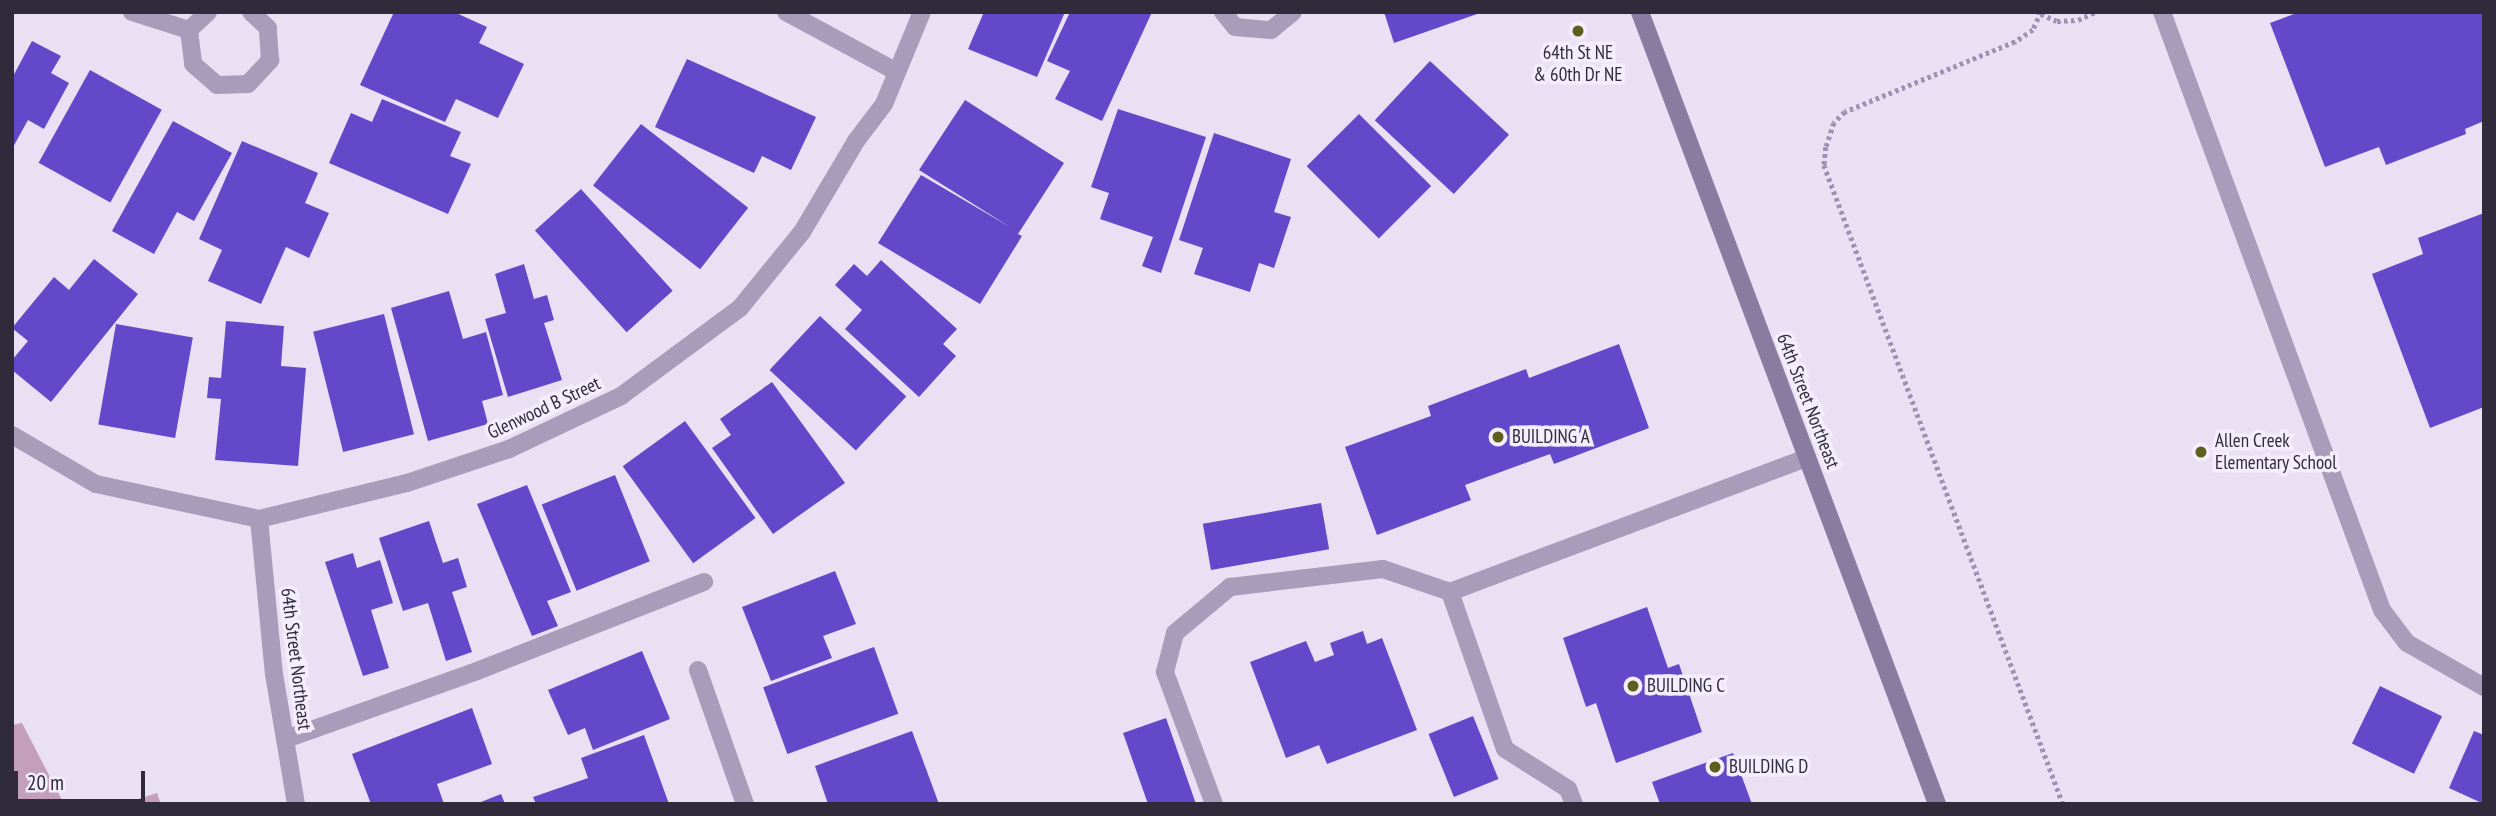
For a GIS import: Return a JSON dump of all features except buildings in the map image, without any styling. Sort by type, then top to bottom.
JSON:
[{"type":"main road","name":"64th Street Northeast","points":[[1640,12],[1937,804]]},
{"type":"street","points":[[132,12],[189,30]]},
{"type":"street","points":[[189,30],[208,12]]},
{"type":"street","points":[[189,30],[193,64],[217,85],[248,84],[270,60],[268,27],[251,12]]},
{"type":"street","points":[[786,12],[897,72]]},
{"type":"street","name":"Glenwood B Street","points":[[12,435],[96,484],[259,519],[407,483],[509,449],[621,396],[740,308],[802,232],[856,141],[884,104],[922,12]]},
{"type":"street","points":[[1223,12],[1235,27],[1271,30],[1293,12]]},
{"type":"street","points":[[2162,12],[2382,610],[2407,643],[2484,687]]},
{"type":"street","points":[[1214,804],[1165,672],[1175,633],[1230,587],[1383,569],[1450,592],[1807,458]]},
{"type":"street","name":"64th Street Northeast","points":[[259,519],[274,674],[296,804]]},
{"type":"street","points":[[286,739],[477,671],[704,582]]},
{"type":"street","points":[[1450,592],[1505,749],[1568,789],[1574,804]]},
{"type":"street","points":[[698,670],[745,804]]},
{"type":"path","points":[[2063,804],[1824,165],[1826,147],[1834,123],[1844,111],[2015,42],[2033,30],[2041,13],[2057,21],[2078,20],[2095,12]]},
{"type":"path","points":[[2201,12],[2212,12]]},
{"type":"shaded area","points":[[22,723],[64,804],[12,804],[12,725]]},
{"type":"shaded area","points":[[157,793],[161,804],[122,804]]},
{"type":"place","name":"64th St NE & 60th Dr NE","points":[[1578,31]]},
{"type":"place","name":"BUILDING A","points":[[1498,437]]},
{"type":"place","name":"Allen Creek Elementary School","points":[[2201,452]]},
{"type":"place","name":"BUILDING C","points":[[1633,686]]},
{"type":"place","name":"BUILDING D","points":[[1715,767]]}]
